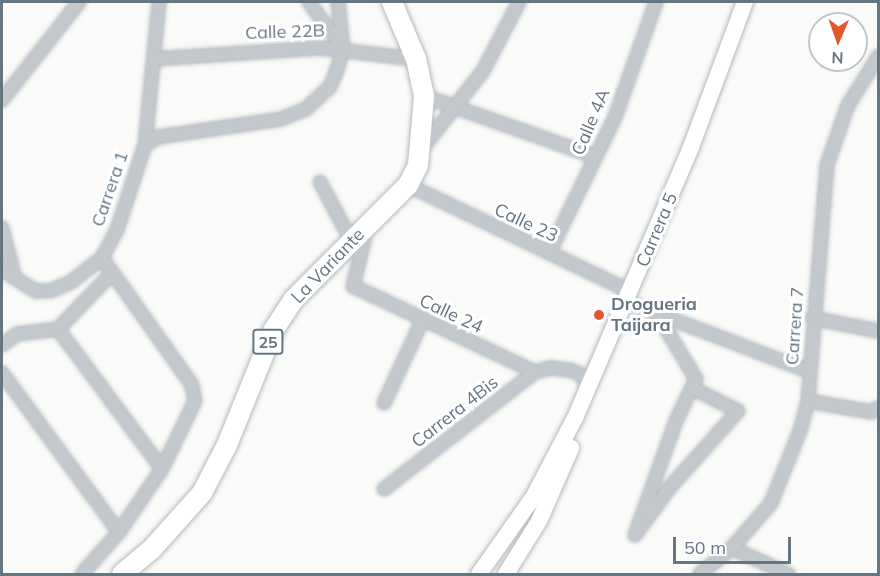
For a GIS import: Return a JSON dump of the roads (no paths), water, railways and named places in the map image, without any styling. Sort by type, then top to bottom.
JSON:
[{"type":"main road","name":"La Variante","points":[[122,574],[151,550],[202,493],[227,445],[273,331],[305,286],[408,185],[421,150],[424,96],[416,59],[392,2]]},
{"type":"street","points":[[2,100],[80,2]]},
{"type":"street","points":[[145,145],[159,2]]},
{"type":"street","points":[[309,2],[343,49]]},
{"type":"street","name":"Carrera 1","points":[[2,270],[14,275],[36,291],[50,291],[71,282],[102,258],[117,230],[145,145],[166,135],[281,119],[306,109],[330,87],[343,49],[338,2]]},
{"type":"street","points":[[421,150],[453,106],[483,71],[519,2]]},
{"type":"street","name":"Calle 4A","points":[[549,253],[596,157],[656,2]]},
{"type":"street","name":"Carrera 5","points":[[479,574],[534,496],[633,299],[745,2]]},
{"type":"street","name":"Carrera 5","points":[[506,574],[539,521],[755,2]]},
{"type":"street","name":"Calle 22B","points":[[154,59],[265,49],[343,49],[416,59]]},
{"type":"street","name":"Carrera 7","points":[[700,574],[732,548],[771,503],[800,431],[808,401],[812,318],[827,165],[834,135],[848,105],[879,57]]},
{"type":"street","points":[[424,96],[596,157]]},
{"type":"street","points":[[320,182],[351,240]]},
{"type":"street","name":"Calle 23","points":[[408,185],[549,253],[657,314],[810,372]]},
{"type":"street","name":"Calle 24","points":[[368,224],[353,286],[422,321],[535,372]]},
{"type":"street","points":[[2,228],[14,275]]},
{"type":"street","points":[[82,574],[119,532],[162,469],[195,401],[192,385],[111,274],[102,258]]},
{"type":"street","points":[[2,345],[16,334],[58,329],[111,274]]},
{"type":"street","points":[[657,314],[696,379],[672,430],[635,535],[671,486],[738,411],[692,388]]},
{"type":"street","points":[[812,318],[879,331]]},
{"type":"street","points":[[384,403],[422,321]]},
{"type":"street","points":[[58,329],[162,469]]},
{"type":"street","name":"Carrera 4Bis","points":[[384,489],[535,372],[550,368],[582,375],[588,389]]},
{"type":"street","points":[[2,373],[119,532]]},
{"type":"street","points":[[808,401],[871,412],[879,408]]},
{"type":"street","points":[[732,548],[774,573],[788,574]]},
{"type":"place","name":"Drogueria Taijara","points":[[599,315]]}]
